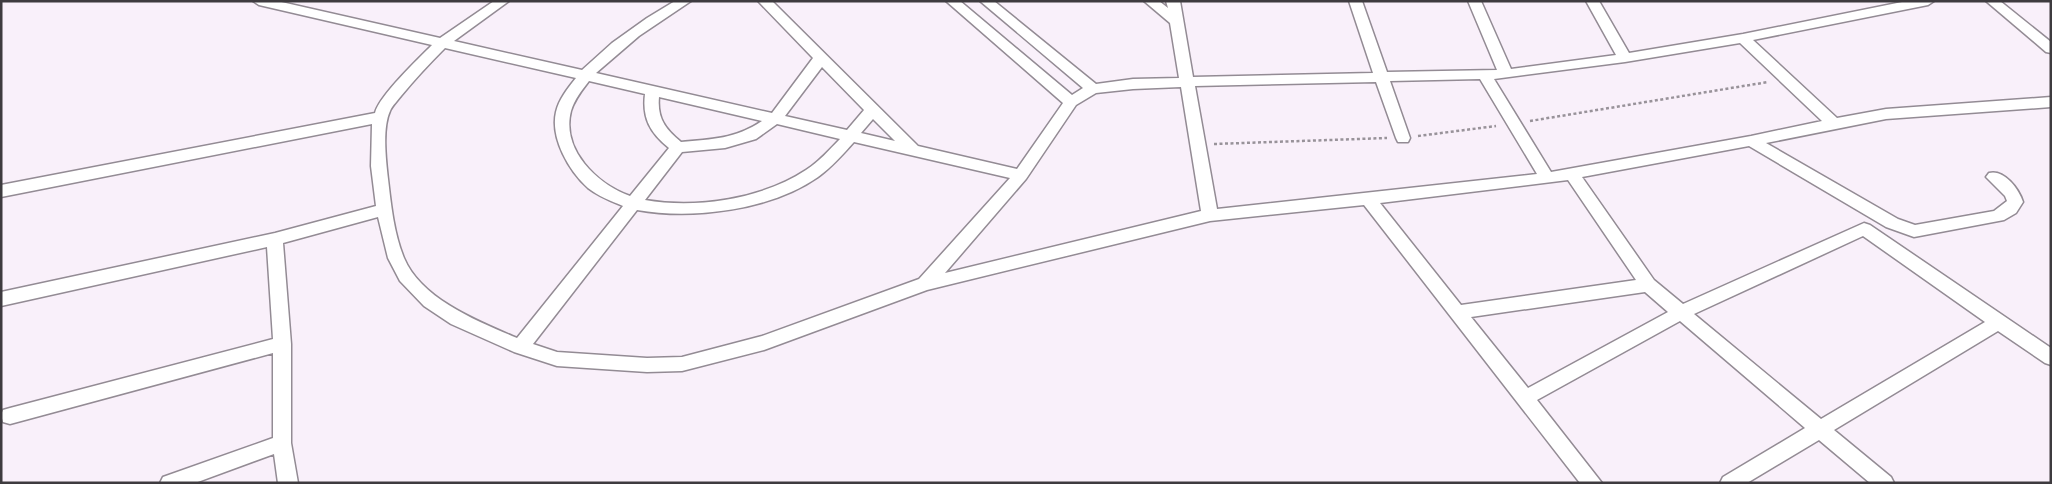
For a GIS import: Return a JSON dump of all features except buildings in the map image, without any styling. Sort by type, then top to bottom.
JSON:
[{"type":"street","points":[[259,1],[1021,174]]},
{"type":"street","points":[[503,1],[442,43],[390,98],[380,117],[379,166],[384,210],[396,258],[406,276],[430,301],[457,319],[520,347],[557,359],[596,363],[682,364],[764,343],[924,284],[1210,215],[1547,178],[1752,141],[1886,114],[2051,102]]},
{"type":"street","points":[[685,1],[634,32],[585,76],[572,93],[562,117],[567,145],[573,160],[584,174],[611,195],[632,204],[693,209],[742,202],[770,194],[812,174],[833,156],[872,110]]},
{"type":"street","points":[[764,1],[913,150]]},
{"type":"street","points":[[952,1],[1071,102]]},
{"type":"street","points":[[986,1],[1093,89]]},
{"type":"street","points":[[1150,1],[1176,20]]},
{"type":"street","points":[[1173,1],[1210,215]]},
{"type":"street","points":[[1355,1],[1403,138]]},
{"type":"street","points":[[1474,1],[1506,74]]},
{"type":"street","points":[[1592,1],[1625,58]]},
{"type":"street","points":[[924,284],[1021,174],[1071,102],[1093,89],[1133,84],[1186,82],[1506,74],[1625,58],[1743,38],[1928,1]]},
{"type":"street","points":[[1992,1],[2048,43]]},
{"type":"street","points":[[1743,38],[1834,123]]},
{"type":"street","points":[[652,91],[650,107],[656,128],[678,147],[702,146],[737,140],[751,135],[774,118],[821,58]]},
{"type":"street","points":[[1485,75],[1547,178]]},
{"type":"street","points":[[1,191],[380,117]]},
{"type":"street","points":[[1752,141],[1892,223],[1914,231],[1998,216],[2010,210],[2015,202],[2012,194],[1994,177]]},
{"type":"street","points":[[520,347],[678,147]]},
{"type":"street","points":[[1572,174],[1648,285],[1884,483]]},
{"type":"street","points":[[1368,199],[1592,483]]},
{"type":"street","points":[[1,299],[275,239],[384,210]]},
{"type":"street","points":[[1525,398],[1680,312],[1864,229],[2051,358]]},
{"type":"street","points":[[275,239],[282,344],[282,442],[288,483]]},
{"type":"street","points":[[1457,312],[1648,285]]},
{"type":"street","points":[[1730,483],[1999,322]]},
{"type":"street","points":[[10,416],[282,344]]},
{"type":"street","points":[[170,483],[282,442]]}]
